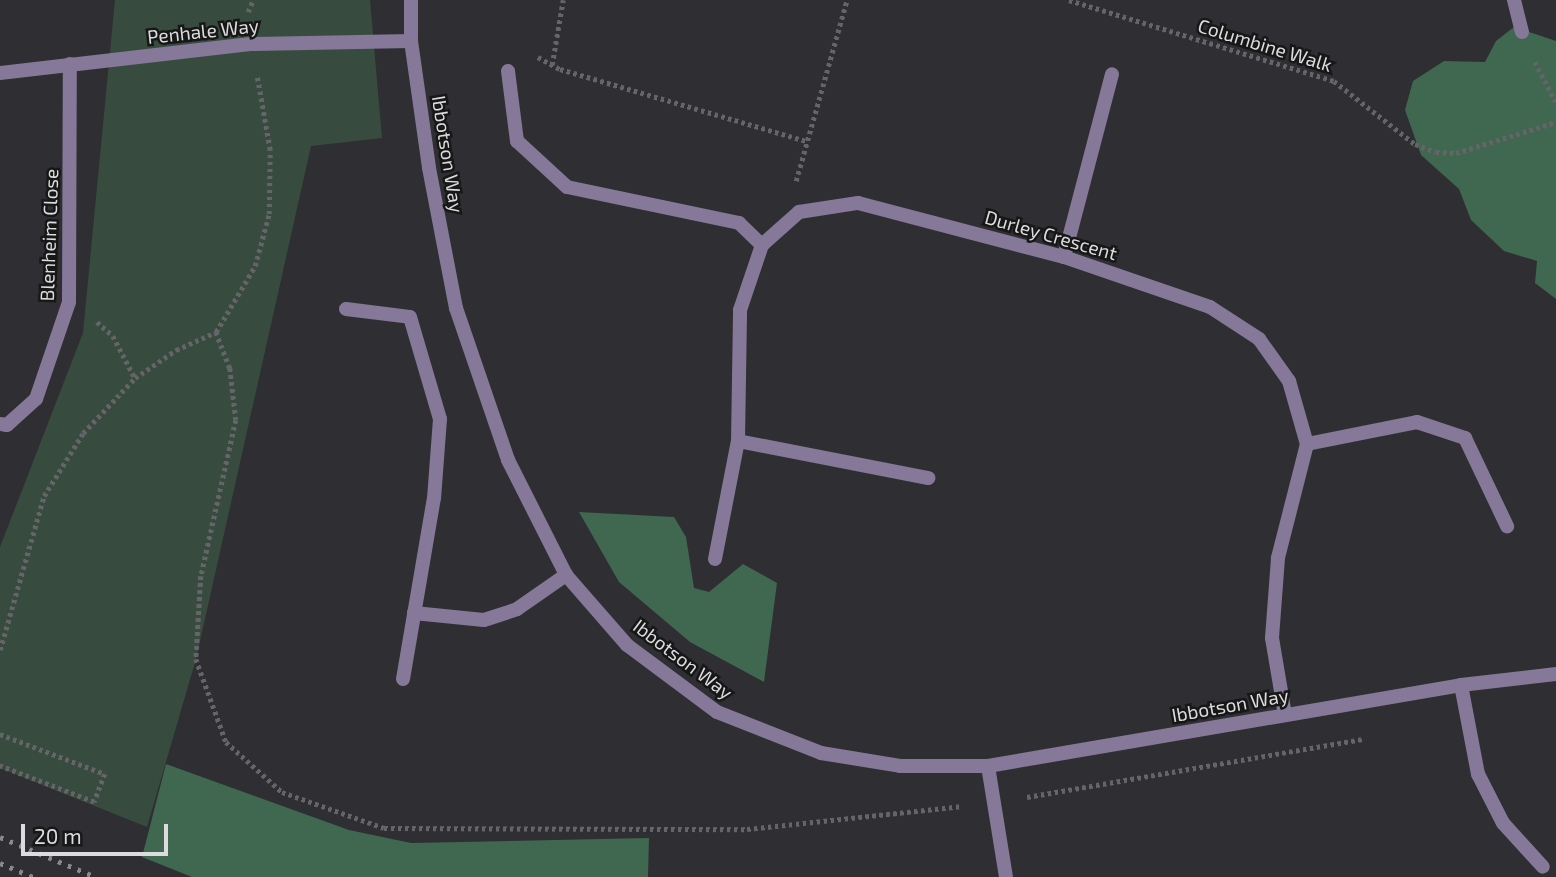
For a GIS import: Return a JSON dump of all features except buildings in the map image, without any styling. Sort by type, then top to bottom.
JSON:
[{"type":"street","name":"Ibbotson Way","points":[[411,0],[411,41],[456,308],[508,460],[566,575],[627,645],[717,712],[821,754],[900,766],[988,766],[1461,685],[1556,674]]},
{"type":"street","points":[[1514,0],[1522,32]]},
{"type":"street","name":"Penhale Way","points":[[0,73],[251,44],[411,41]]},
{"type":"street","name":"Blenheim Close","points":[[0,424],[7,425],[36,399],[69,302],[70,64]]},
{"type":"street","points":[[508,71],[517,141],[567,187],[739,223],[762,245]]},
{"type":"street","points":[[1064,257],[1112,74]]},
{"type":"street","name":"Durley Crescent","points":[[799,212],[858,203],[1064,257],[1209,307],[1259,339],[1289,382],[1307,444]]},
{"type":"street","points":[[715,559],[738,441],[740,310],[762,245],[799,212]]},
{"type":"street","points":[[346,309],[410,317],[440,419],[434,498],[403,679]]},
{"type":"street","points":[[1284,715],[1272,638],[1278,558],[1307,444],[1417,422],[1465,438],[1507,526]]},
{"type":"street","points":[[738,441],[928,478]]},
{"type":"street","points":[[414,613],[484,620],[517,609],[566,575]]},
{"type":"street","points":[[1461,685],[1478,774],[1503,823],[1543,867]]},
{"type":"street","points":[[988,766],[1006,877]]},
{"type":"path","points":[[0,650],[44,496],[83,433],[135,379],[176,350],[216,332],[255,266],[269,214],[270,150],[247,13],[253,0]]},
{"type":"path","points":[[552,65],[563,0]]},
{"type":"path","points":[[799,212],[796,183],[847,0]]},
{"type":"path","name":"Columbine Walk","points":[[1069,0],[1334,81],[1415,144],[1436,152],[1456,153],[1556,122]]},
{"type":"path","points":[[1522,32],[1556,102]]},
{"type":"path","points":[[530,53],[552,65],[807,141]]},
{"type":"path","points":[[69,302],[113,336],[135,379]]},
{"type":"path","points":[[0,734],[106,774],[94,802],[0,766]]},
{"type":"green space","points":[[115,0],[370,0],[382,138],[311,146],[196,659],[147,827],[0,768],[0,547],[83,333]]},
{"type":"green space","points":[[1514,27],[1556,41],[1556,299],[1535,283],[1537,261],[1504,251],[1471,220],[1459,189],[1421,155],[1405,110],[1413,81],[1444,61],[1485,62],[1496,41]]},
{"type":"green space","points":[[579,512],[674,517],[686,537],[694,588],[709,592],[743,564],[777,583],[764,682],[690,642],[619,582]]},
{"type":"green space","points":[[166,764],[349,830],[411,843],[649,838],[648,877],[192,877],[142,857]]},
{"type":"railway","points":[[0,837],[96,877]]},
{"type":"railway","points":[[0,863],[33,877]]}]
